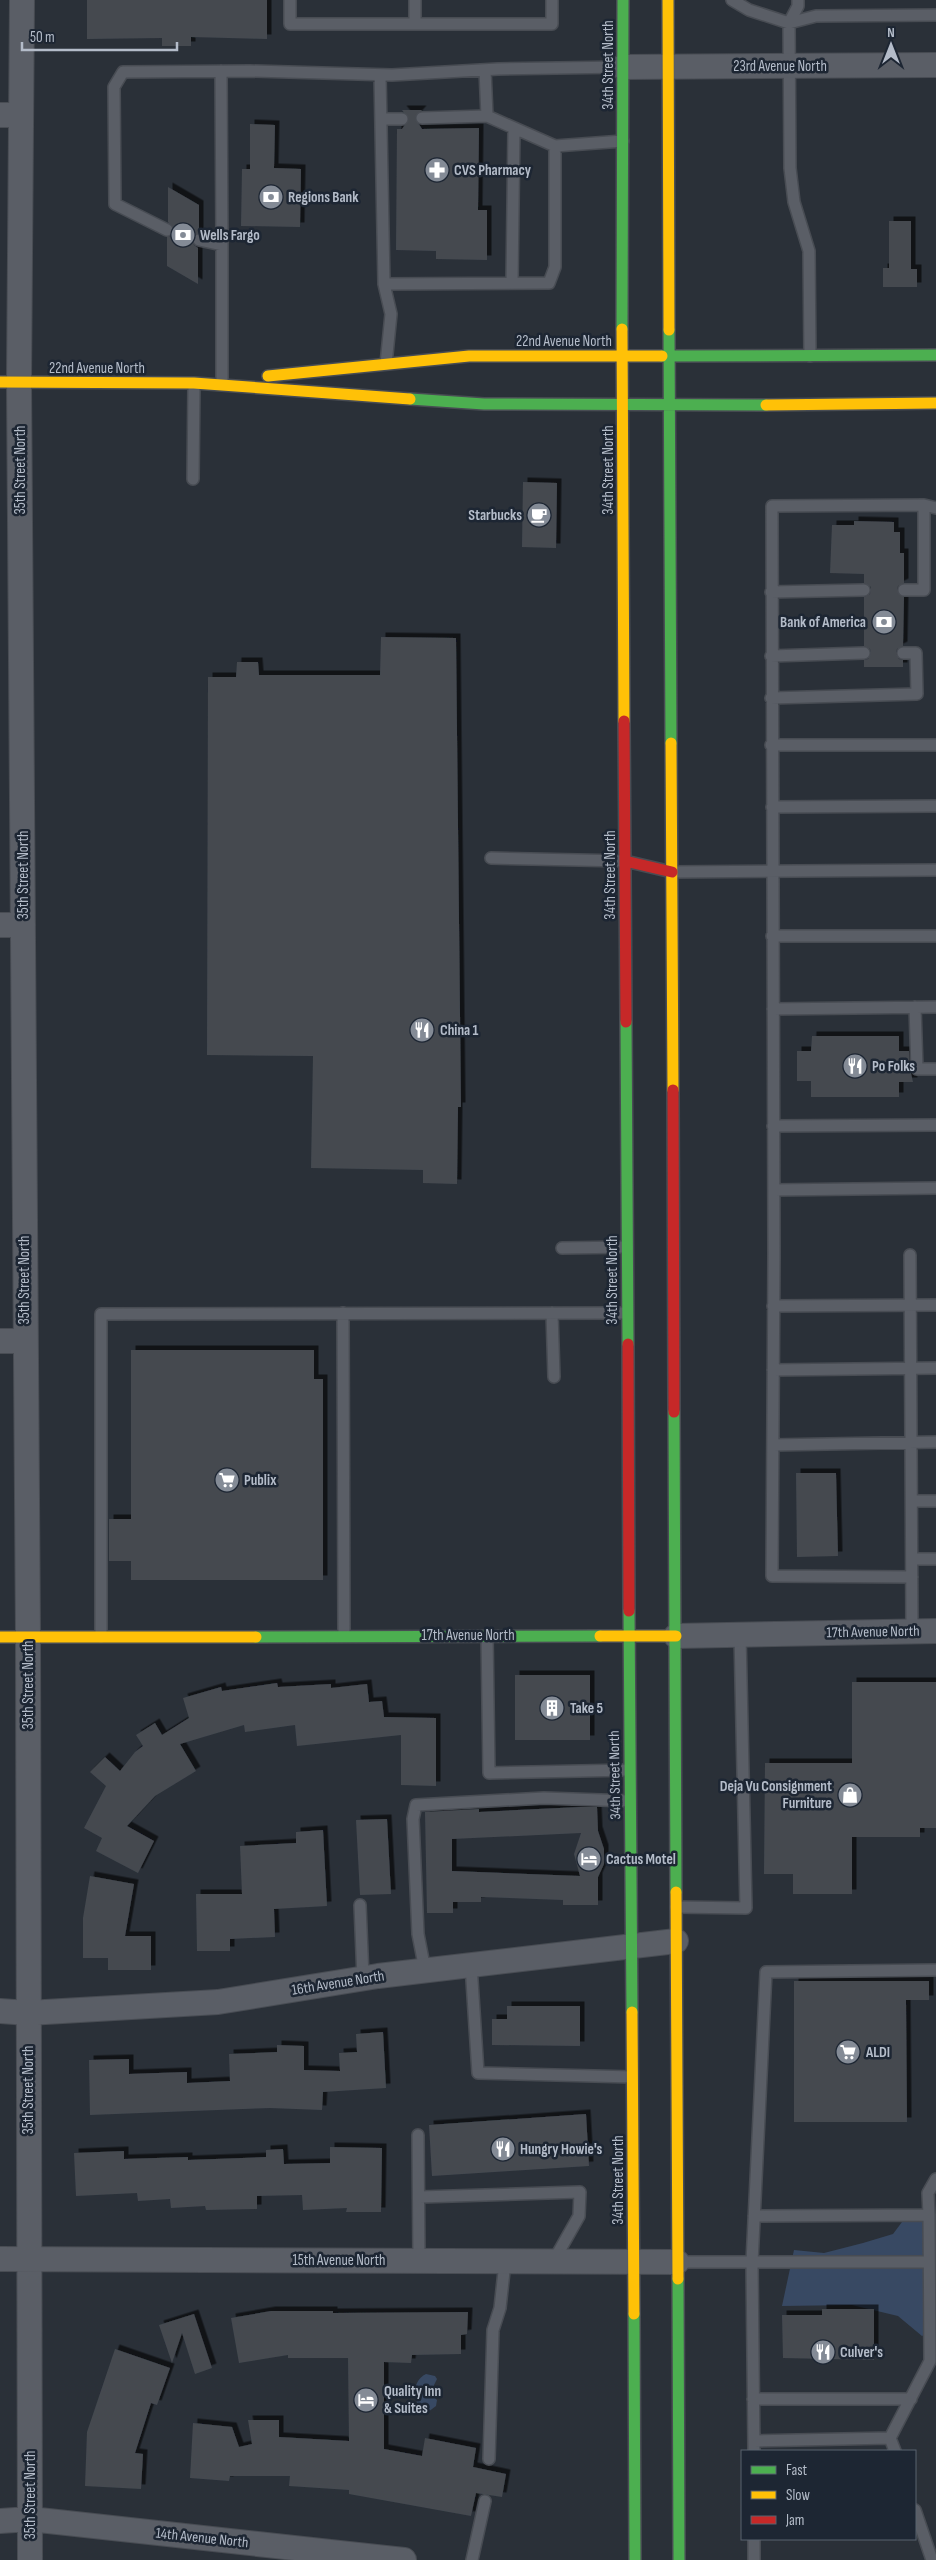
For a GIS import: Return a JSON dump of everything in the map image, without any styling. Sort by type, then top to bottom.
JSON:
[{"type":"main road","name":"34th Street North","points":[[623,0],[622,356],[635,2560]]},
{"type":"main road","points":[[668,0],[679,2560]]},
{"type":"main road","name":"22nd Avenue North","points":[[194,383],[469,356],[936,355]]},
{"type":"main road","name":"22nd Avenue North","points":[[10,382],[194,383],[459,403],[623,406],[936,403]]},
{"type":"main road","points":[[625,861],[672,872]]},
{"type":"main road","name":"17th Avenue North","points":[[0,1637],[676,1636]]},
{"type":"street","name":"35th Street North","points":[[22,0],[10,115],[10,382],[12,925],[24,1341],[28,1637],[30,2560]]},
{"type":"street","name":"23rd Avenue North","points":[[623,67],[936,65]]},
{"type":"street","points":[[0,1341],[24,1341]]},
{"type":"street","name":"17th Avenue North","points":[[676,1636],[936,1631]]},
{"type":"street","name":"16th Avenue North","points":[[0,2012],[28,2013],[218,2002],[364,1978],[676,1941]]},
{"type":"street","name":"15th Avenue North","points":[[0,2259],[677,2262]]},
{"type":"street","name":"14th Avenue North","points":[[0,2521],[30,2520],[404,2560]]},
{"type":"lane","points":[[290,0],[290,24],[552,24],[552,0]]},
{"type":"lane","points":[[415,0],[415,23]]},
{"type":"lane","points":[[732,0],[748,10],[789,23],[816,16],[936,15]]},
{"type":"lane","points":[[798,0],[798,6],[789,23],[791,177],[794,202],[809,251],[810,356]]},
{"type":"lane","points":[[168,230],[115,204],[114,88],[122,72],[221,71],[380,75],[485,70],[623,67]]},
{"type":"lane","points":[[485,70],[488,116]]},
{"type":"lane","points":[[221,71],[222,380]]},
{"type":"lane","points":[[380,75],[384,284],[391,314],[386,364]]},
{"type":"lane","points":[[422,118],[488,116],[555,146],[623,141]]},
{"type":"lane","points":[[381,119],[402,119]]},
{"type":"lane","points":[[512,283],[514,128]]},
{"type":"lane","points":[[384,284],[549,283],[555,267],[555,146]]},
{"type":"lane","points":[[199,240],[222,245]]},
{"type":"lane","points":[[193,479],[194,383]]},
{"type":"lane","points":[[912,1577],[772,1576],[774,1190],[771,745],[772,506],[924,505],[936,508]]},
{"type":"lane","points":[[904,590],[924,590],[924,505]]},
{"type":"lane","points":[[771,592],[864,590]]},
{"type":"lane","points":[[771,656],[864,653]]},
{"type":"lane","points":[[771,698],[917,694],[916,653],[903,653]]},
{"type":"lane","points":[[771,745],[936,745]]},
{"type":"lane","points":[[772,807],[936,806]]},
{"type":"lane","points":[[491,858],[625,861]]},
{"type":"lane","points":[[672,872],[936,870]]},
{"type":"lane","points":[[772,936],[936,936]]},
{"type":"lane","points":[[915,1007],[917,1069],[936,1069]]},
{"type":"lane","points":[[773,1009],[936,1007]]},
{"type":"lane","points":[[773,1126],[936,1125]]},
{"type":"lane","points":[[774,1190],[936,1188]]},
{"type":"lane","points":[[562,1248],[627,1247]]},
{"type":"lane","points":[[910,1254],[912,1631]]},
{"type":"lane","points":[[773,1306],[936,1305]]},
{"type":"lane","points":[[343,1313],[344,1636]]},
{"type":"lane","points":[[552,1313],[554,1377]]},
{"type":"lane","points":[[102,1637],[101,1314],[627,1313]]},
{"type":"lane","points":[[773,1370],[936,1368]]},
{"type":"lane","points":[[773,1446],[936,1442]]},
{"type":"lane","points":[[912,1501],[936,1500]]},
{"type":"lane","points":[[912,1559],[936,1559]]},
{"type":"lane","points":[[487,1635],[489,1773],[629,1770]]},
{"type":"lane","points":[[676,1907],[746,1908],[740,1635]]},
{"type":"lane","points":[[426,1970],[418,1934],[413,1819],[416,1805],[544,1798],[630,1802]]},
{"type":"lane","points":[[360,1904],[364,1978]]},
{"type":"lane","points":[[471,1965],[478,2074],[632,2076]]},
{"type":"lane","points":[[890,2438],[754,2446],[752,2262],[766,1972],[936,1970]]},
{"type":"lane","points":[[418,2134],[420,2197],[419,2261]]},
{"type":"lane","points":[[895,2450],[890,2438],[930,2361],[928,2193],[936,2179]]},
{"type":"lane","points":[[420,2197],[580,2192],[579,2216],[553,2262]]},
{"type":"lane","points":[[754,2216],[929,2215]]},
{"type":"lane","points":[[489,2459],[493,2330],[500,2308],[506,2262]]},
{"type":"lane","points":[[677,2262],[929,2262]]},
{"type":"lane","points":[[753,2399],[911,2399]]},
{"type":"lane","points":[[472,2560],[485,2501]]},
{"type":"lane","points":[[916,2513],[932,2560]]},
{"type":"lane","points":[[754,2540],[754,2560]]},
{"type":"water","points":[[902,2222],[936,2222],[936,2329],[922,2336],[898,2316],[852,2305],[782,2306],[794,2250],[824,2253],[863,2243],[893,2234]]},
{"type":"water","points":[[426,2374],[435,2376],[437,2379],[430,2393],[437,2400],[436,2406],[428,2412],[419,2408],[415,2394],[418,2381]]},
{"type":"building","points":[[87,0],[267,0],[267,39],[191,37],[191,46],[162,46],[162,38],[87,39]]},
{"type":"building","name":"CVS Pharmacy","points":[[402,110],[422,110],[415,118],[422,129],[479,128],[478,210],[487,210],[487,260],[436,259],[436,251],[396,250],[397,129],[402,129],[409,119]]},
{"type":"building","name":"Regions Bank","points":[[250,124],[275,125],[274,168],[301,169],[300,227],[241,226],[242,169],[250,169]]},
{"type":"building","name":"Wells Fargo","points":[[168,187],[199,205],[199,233],[192,239],[194,245],[198,248],[198,284],[167,266],[167,237],[172,236],[174,230],[168,222]]},
{"type":"building","points":[[889,221],[911,221],[911,269],[917,269],[917,287],[883,287],[883,268],[889,268]]},
{"type":"building","name":"Starbucks","points":[[523,482],[557,483],[556,548],[522,547]]},
{"type":"building","name":"Bank of America","points":[[854,521],[894,522],[894,532],[900,532],[900,553],[904,553],[904,583],[898,586],[897,590],[904,597],[903,646],[897,649],[896,653],[899,659],[903,660],[903,667],[864,667],[864,660],[868,659],[871,653],[870,649],[864,646],[864,597],[870,594],[871,587],[864,583],[864,574],[830,573],[832,525],[854,525]]},
{"type":"building","points":[[381,637],[456,638],[461,1107],[458,1107],[457,1184],[423,1183],[423,1170],[311,1168],[313,1056],[207,1055],[208,677],[236,677],[237,662],[258,662],[259,675],[380,675]]},
{"type":"building","name":"Po Folks","points":[[812,1036],[899,1036],[899,1051],[909,1051],[913,1082],[899,1082],[899,1097],[811,1097],[811,1081],[797,1081],[797,1051],[811,1051]]},
{"type":"building","name":"Publix","points":[[131,1350],[314,1350],[314,1379],[323,1379],[323,1580],[131,1580],[131,1561],[109,1561],[109,1519],[131,1519]]},
{"type":"building","points":[[796,1473],[836,1473],[838,1556],[797,1557]]},
{"type":"building","name":"Take 5","points":[[515,1675],[590,1675],[590,1740],[515,1740]]},
{"type":"building","name":"Deja Vu Consignment Furniture","points":[[852,1682],[936,1682],[936,1828],[920,1828],[920,1837],[852,1837],[852,1894],[793,1894],[793,1874],[764,1874],[765,1763],[852,1763]]},
{"type":"building","points":[[277,1683],[278,1687],[331,1684],[331,1688],[367,1684],[369,1702],[382,1701],[384,1717],[436,1718],[436,1786],[401,1785],[401,1735],[297,1746],[295,1725],[245,1732],[244,1725],[180,1744],[196,1771],[155,1796],[127,1826],[154,1841],[138,1873],[96,1851],[102,1838],[84,1828],[106,1786],[90,1772],[105,1757],[120,1771],[135,1752],[143,1746],[136,1735],[155,1723],[162,1735],[189,1718],[183,1698],[221,1687],[222,1691]]},
{"type":"building","name":"Cactus Motel","points":[[597,1807],[598,1831],[604,1849],[604,1864],[598,1877],[598,1905],[563,1905],[563,1900],[481,1897],[481,1902],[453,1902],[453,1913],[427,1913],[425,1812],[479,1809],[479,1812]],"holes":[[[581,1833],[574,1854],[580,1876],[452,1871],[452,1839]]]},
{"type":"building","points":[[387,1819],[391,1894],[360,1895],[356,1820]]},
{"type":"building","points":[[323,1830],[327,1906],[274,1909],[275,1937],[230,1939],[230,1951],[197,1951],[196,1894],[242,1894],[240,1846],[296,1843],[296,1832]]},
{"type":"building","points":[[90,1876],[134,1884],[125,1936],[151,1936],[151,1970],[108,1970],[108,1958],[83,1958],[83,1918]]},
{"type":"building","points":[[794,1981],[929,1981],[929,2000],[906,2000],[907,2122],[794,2122]]},
{"type":"building","points":[[507,2006],[580,2006],[580,2046],[492,2045],[492,2019],[507,2019]]},
{"type":"building","points":[[383,2032],[386,2088],[323,2092],[322,2110],[270,2108],[90,2115],[89,2060],[129,2059],[129,2074],[187,2072],[187,2083],[230,2081],[229,2054],[277,2052],[277,2045],[304,2046],[304,2070],[340,2071],[339,2053],[357,2052],[356,2034]]},
{"type":"building","points":[[586,2114],[589,2166],[432,2176],[429,2125]]},
{"type":"building","points":[[330,2147],[382,2148],[381,2212],[346,2212],[347,2208],[303,2210],[302,2195],[257,2196],[257,2209],[206,2210],[205,2206],[171,2208],[170,2199],[138,2201],[137,2193],[76,2196],[74,2153],[124,2151],[124,2159],[188,2157],[188,2160],[266,2157],[266,2150],[283,2149],[284,2164],[330,2163]]},
{"type":"building","points":[[822,2309],[874,2309],[874,2360],[783,2358],[782,2315],[822,2315]]},
{"type":"building","points":[[271,2311],[333,2311],[333,2313],[468,2312],[467,2334],[461,2335],[461,2354],[412,2355],[411,2363],[384,2362],[384,2449],[422,2456],[425,2438],[476,2448],[473,2467],[506,2474],[502,2497],[476,2493],[471,2516],[349,2494],[349,2490],[289,2486],[290,2476],[230,2476],[229,2481],[190,2478],[193,2423],[232,2427],[239,2447],[252,2444],[248,2420],[279,2420],[279,2437],[349,2441],[348,2358],[288,2358],[288,2355],[239,2363],[231,2318]]},
{"type":"building","points":[[194,2314],[212,2368],[195,2374],[182,2333],[172,2363],[159,2325]]},
{"type":"building","points":[[115,2349],[170,2368],[157,2405],[151,2403],[135,2453],[143,2454],[141,2489],[85,2486],[87,2432]]},
{"type":"traffic: fast","points":[[622,329],[623,0]]},
{"type":"traffic: fast","points":[[669,330],[671,743]]},
{"type":"traffic: fast","points":[[662,356],[936,355]]},
{"type":"traffic: fast","points":[[410,399],[484,404],[766,405]]},
{"type":"traffic: fast","points":[[626,1022],[628,1344]]},
{"type":"traffic: fast","points":[[674,1412],[676,1892]]},
{"type":"traffic: fast","points":[[629,1611],[632,2012]]},
{"type":"traffic: fast","points":[[256,1637],[600,1636]]},
{"type":"traffic: fast","points":[[678,2279],[679,2560]]},
{"type":"traffic: fast","points":[[634,2314],[635,2560]]},
{"type":"traffic: slow","points":[[668,0],[669,330]]},
{"type":"traffic: slow","points":[[622,329],[624,721]]},
{"type":"traffic: slow","points":[[268,376],[469,356],[662,356]]},
{"type":"traffic: slow","points":[[0,382],[194,383],[410,399]]},
{"type":"traffic: slow","points":[[766,405],[936,403]]},
{"type":"traffic: slow","points":[[671,743],[673,1090]]},
{"type":"traffic: slow","points":[[600,1636],[676,1636]]},
{"type":"traffic: slow","points":[[0,1637],[256,1637]]},
{"type":"traffic: slow","points":[[676,1892],[678,2279]]},
{"type":"traffic: slow","points":[[632,2012],[634,2314]]},
{"type":"traffic: jam","points":[[624,721],[626,1022]]},
{"type":"traffic: jam","points":[[625,861],[672,872]]},
{"type":"traffic: jam","points":[[673,1090],[674,1412]]},
{"type":"traffic: jam","points":[[628,1344],[629,1611]]},
{"type":"place","name":"CVS Pharmacy","points":[[437,170]]},
{"type":"place","name":"Regions Bank","points":[[271,197]]},
{"type":"place","name":"Wells Fargo","points":[[183,235]]},
{"type":"place","name":"Starbucks","points":[[539,515]]},
{"type":"place","name":"Bank of America","points":[[884,622]]},
{"type":"place","name":"China 1","points":[[422,1030]]},
{"type":"place","name":"Po Folks","points":[[855,1066]]},
{"type":"place","name":"Publix","points":[[227,1480]]},
{"type":"place","name":"Take 5","points":[[552,1708]]},
{"type":"place","name":"Deja Vu Consignment Furniture","points":[[850,1795]]},
{"type":"place","name":"Cactus Motel","points":[[589,1859]]},
{"type":"place","name":"ALDI","points":[[848,2052]]},
{"type":"place","name":"Hungry Howie's","points":[[503,2149]]},
{"type":"place","name":"Culver's","points":[[823,2352]]},
{"type":"place","name":"Quality Inn & Suites","points":[[366,2400]]}]
